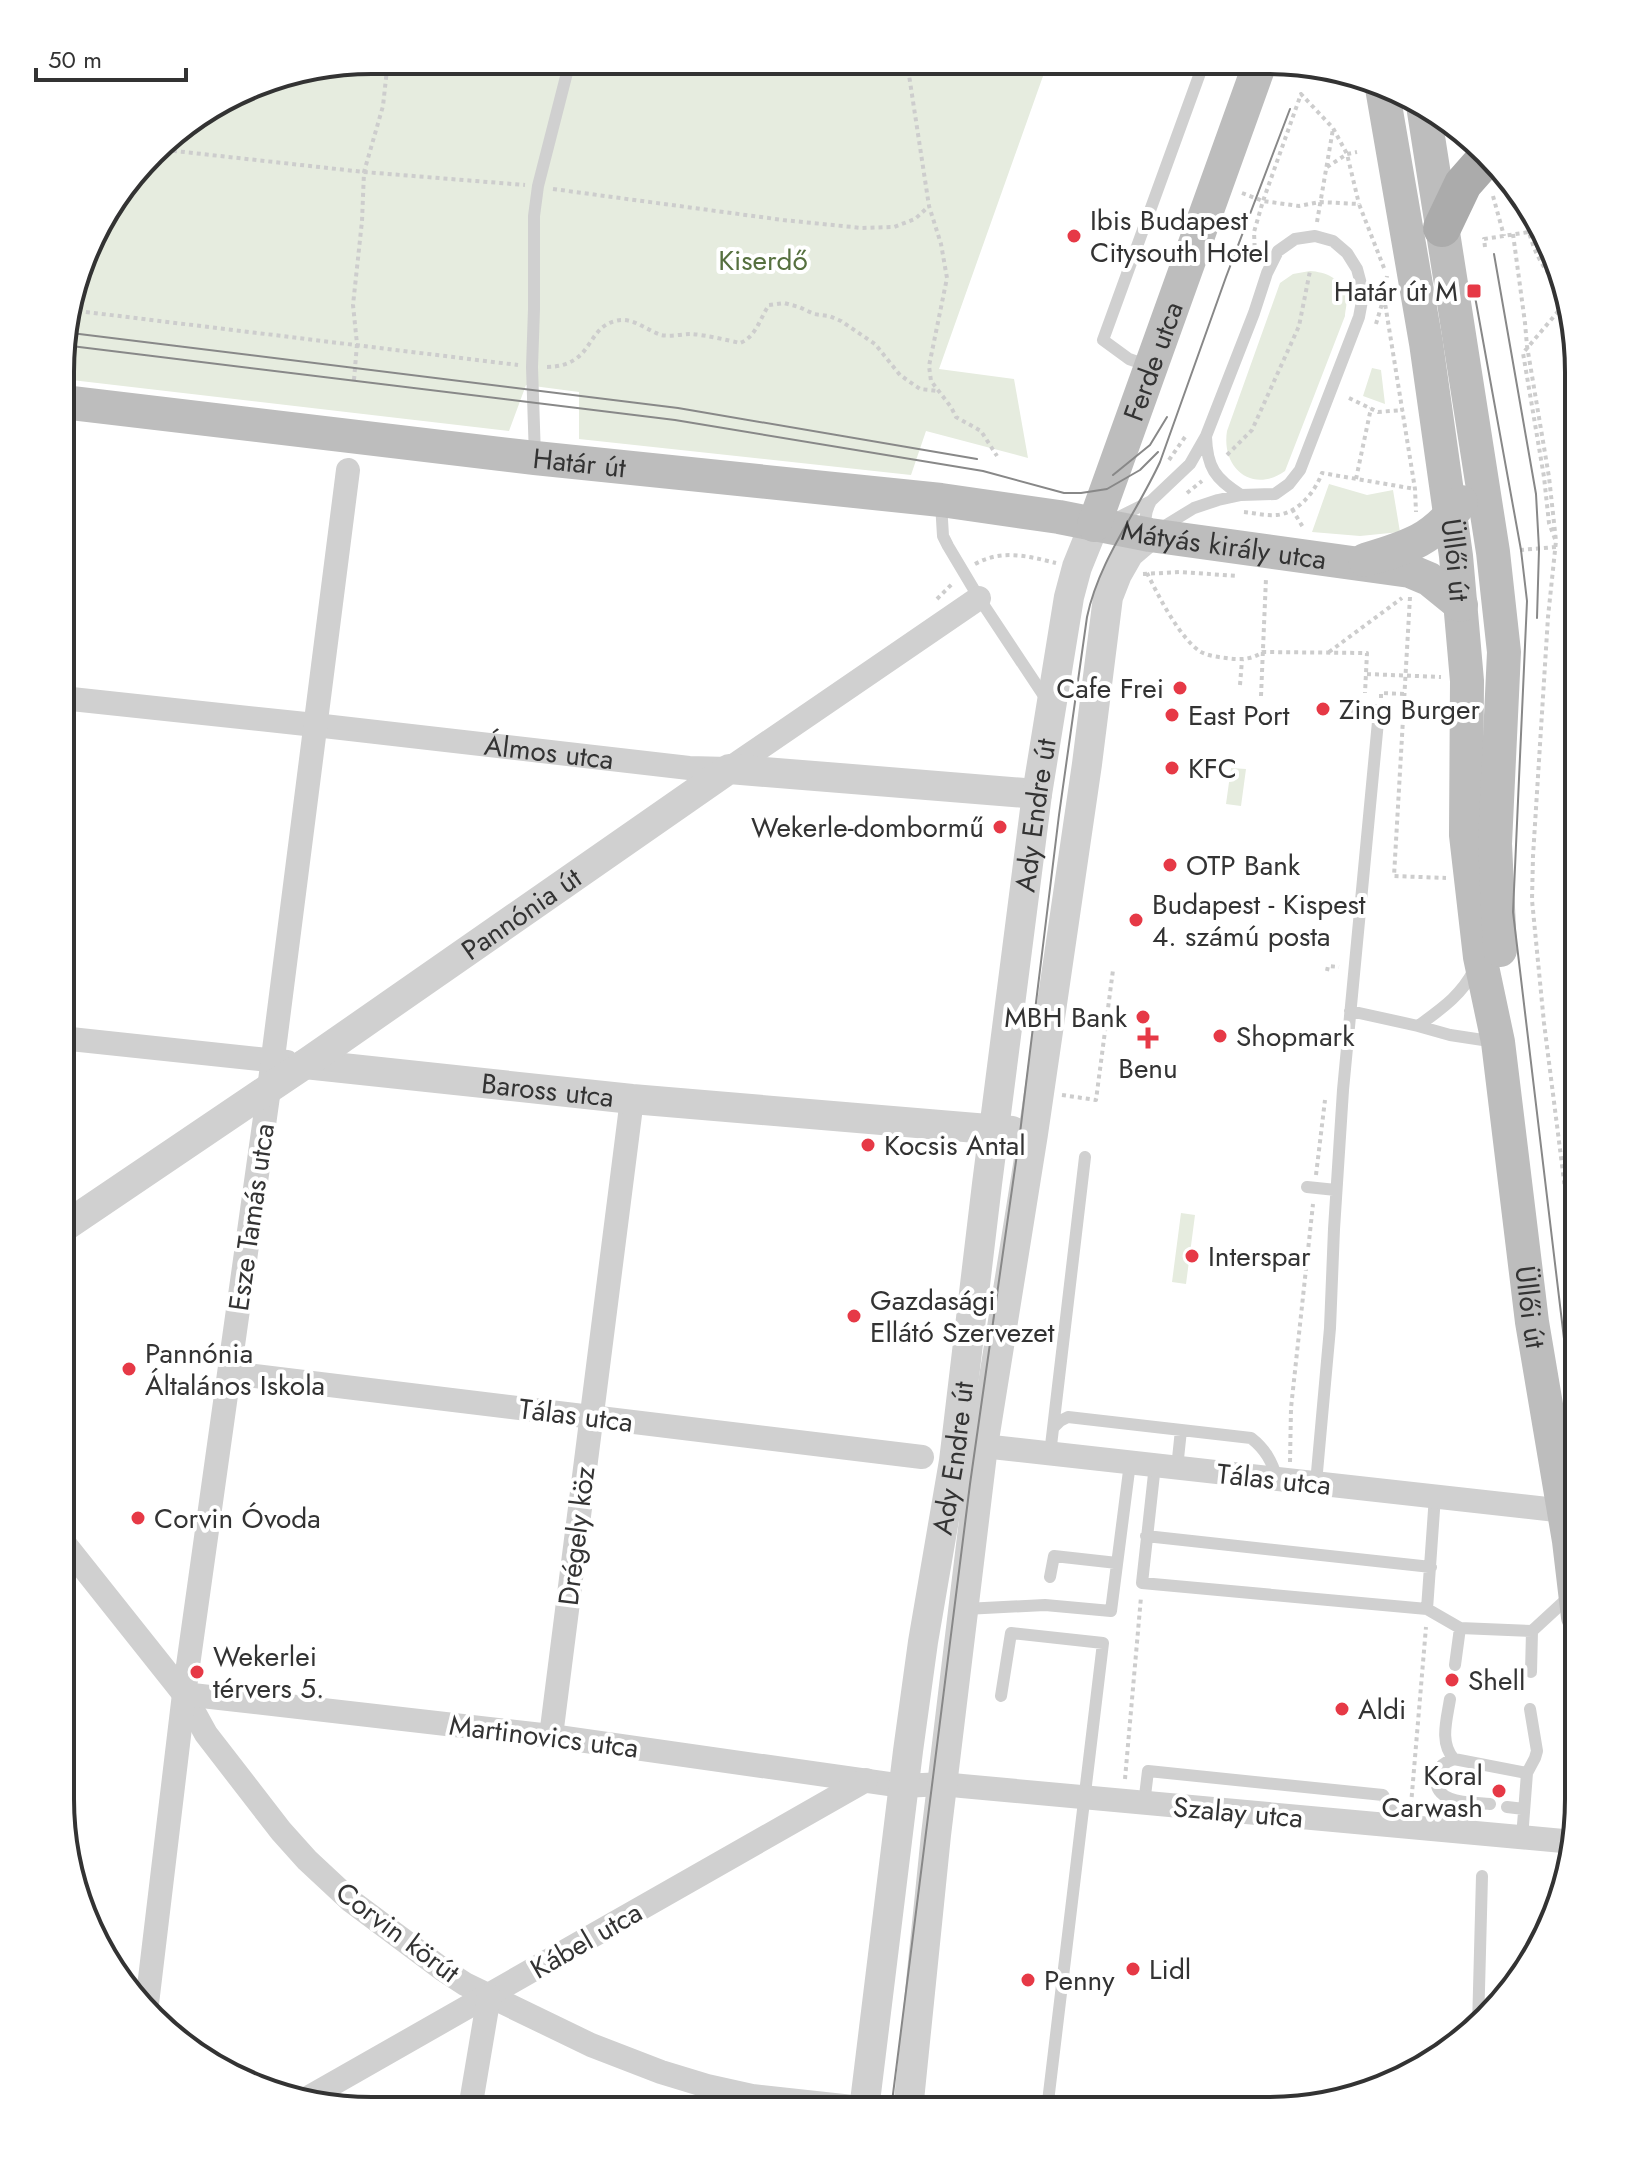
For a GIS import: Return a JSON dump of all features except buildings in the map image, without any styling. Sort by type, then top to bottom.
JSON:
[{"type":"main road","name":"Ferde utca","points":[[1094,525],[1256,74]]},
{"type":"main road","name":"Üllői út","points":[[1384,98],[1426,343],[1461,605],[1467,681],[1466,835],[1480,957],[1498,1042],[1532,1322],[1565,1499]]},
{"type":"main road","name":"Üllői út","points":[[1425,120],[1480,462],[1504,652],[1495,844],[1501,956],[1498,1042]]},
{"type":"main road","points":[[1442,228],[1463,184],[1481,164]]},
{"type":"main road","name":"Határ út","points":[[74,403],[535,458],[941,500],[1094,525]]},
{"type":"main road","points":[[1356,562],[1424,540],[1451,516],[1467,493],[1480,462]]},
{"type":"main road","name":"Mátyás király utca","points":[[1094,525],[1410,571],[1429,579],[1461,605]]},
{"type":"street","name":"Esze Tamás utca","points":[[148,1995],[184,1694],[270,1075],[348,470]]},
{"type":"street","name":"Ady Endre út","points":[[871,2097],[903,1786],[923,1642],[954,1461],[1037,794],[1069,597],[1094,525]]},
{"type":"street","name":"Ady Endre út","points":[[909,2097],[983,1446],[1033,1134],[1108,597],[1129,553],[1150,535]]},
{"type":"street","name":"Pannónia út","points":[[74,1219],[270,1075],[305,1064],[979,598]]},
{"type":"street","name":"Álmos utca","points":[[74,699],[689,768],[1037,794]]},
{"type":"street","points":[[74,1040],[270,1075]]},
{"type":"street","name":"Baross utca","points":[[305,1064],[632,1099],[1033,1134]]},
{"type":"street","name":"Drégely köz","points":[[551,1736],[632,1099]]},
{"type":"street","name":"Tálas utca","points":[[230,1373],[922,1457]]},
{"type":"street","points":[[958,1423],[983,1446]]},
{"type":"street","points":[[954,1461],[968,1451],[983,1446]]},
{"type":"street","name":"Tálas utca","points":[[983,1446],[1435,1496],[1565,1529]]},
{"type":"street","name":"Corvin körút","points":[[74,1566],[184,1694],[206,1734],[281,1831],[351,1901],[396,1936],[442,1969],[489,1996],[591,2045],[661,2072],[707,2086],[761,2097]]},
{"type":"street","name":"Martinovics utca","points":[[184,1694],[551,1736],[903,1786]]},
{"type":"street","name":"Kábel utca","points":[[319,2092],[866,1780]]},
{"type":"street","name":"Szalay utca","points":[[903,1786],[943,1784],[1562,1841]]},
{"type":"street","points":[[472,2097],[489,1996]]},
{"type":"lane","points":[[535,458],[532,367],[534,216],[538,186],[567,74]]},
{"type":"lane","points":[[1151,367],[1129,359],[1103,340],[1200,74]]},
{"type":"lane","points":[[1094,525],[1119,518],[1151,501],[1190,464],[1206,436],[1278,251],[1295,239],[1315,236],[1333,241],[1347,253],[1357,269],[1362,301],[1359,317],[1300,470],[1289,484],[1275,494],[1241,495],[1194,508],[1150,535],[1145,524],[1151,501]]},
{"type":"lane","points":[[1206,436],[1212,470],[1225,485],[1241,495]]},
{"type":"lane","points":[[941,500],[943,536],[979,598],[1050,705]]},
{"type":"lane","points":[[1316,1483],[1330,1328],[1343,1090],[1379,711],[1358,708]]},
{"type":"lane","points":[[1418,1026],[1455,999],[1468,982],[1480,957]]},
{"type":"lane","points":[[1350,1011],[1450,1035],[1498,1042]]},
{"type":"lane","points":[[1050,1454],[1085,1157]]},
{"type":"lane","points":[[1312,1189],[1336,1190]]},
{"type":"lane","points":[[1053,1428],[1068,1417],[1251,1438],[1261,1445],[1283,1480]]},
{"type":"lane","points":[[1181,1430],[1166,1466],[1146,1536],[1142,1583],[1427,1609],[1460,1628],[1532,1631],[1565,1611]]},
{"type":"lane","points":[[964,1609],[1046,1600],[1111,1611],[1130,1463]]},
{"type":"lane","points":[[1427,1609],[1435,1496]]},
{"type":"lane","points":[[1146,1536],[1431,1567]]},
{"type":"lane","points":[[1050,1577],[1054,1556],[1117,1563]]},
{"type":"lane","points":[[1455,1665],[1460,1628]]},
{"type":"lane","points":[[1531,1672],[1532,1631]]},
{"type":"lane","points":[[1001,1696],[1011,1633],[1103,1643],[1049,2097]]},
{"type":"lane","points":[[1450,1699],[1445,1735],[1448,1752],[1454,1759]]},
{"type":"lane","points":[[1522,1838],[1527,1773],[1537,1751],[1530,1709]]},
{"type":"lane","points":[[1490,1804],[1443,1796],[1437,1788],[1438,1770],[1454,1759],[1527,1773]]},
{"type":"lane","points":[[1507,1807],[1524,1809]]},
{"type":"lane","points":[[1478,2009],[1482,1876]]},
{"type":"path","points":[[354,380],[357,344],[353,305],[364,172],[383,106],[386,74]]},
{"type":"path","points":[[909,74],[929,206],[941,244],[947,278],[929,366],[931,381],[956,417],[981,431],[997,456]]},
{"type":"path","points":[[1255,255],[1254,232],[1301,94],[1333,128],[1347,154],[1359,204],[1387,274],[1376,324]]},
{"type":"path","points":[[1317,225],[1333,128]]},
{"type":"path","points":[[173,151],[364,172],[538,186],[663,205],[862,228],[894,227],[915,219],[929,206]]},
{"type":"path","points":[[1326,168],[1347,154],[1357,152]]},
{"type":"path","points":[[1239,192],[1263,201],[1299,206],[1320,202],[1359,204]]},
{"type":"path","points":[[1493,196],[1504,236]]},
{"type":"path","points":[[1485,247],[1484,239],[1529,231]]},
{"type":"path","points":[[1513,234],[1556,544],[1548,617],[1532,900],[1565,1189]]},
{"type":"path","points":[[1532,236],[1534,250],[1545,267]]},
{"type":"path","points":[[1227,455],[1252,430],[1299,326],[1310,271]]},
{"type":"path","points":[[1384,297],[1415,489],[1416,515]]},
{"type":"path","points":[[1527,346],[1559,312]]},
{"type":"path","points":[[1349,398],[1378,412],[1403,410]]},
{"type":"path","points":[[1356,479],[1371,408]]},
{"type":"path","points":[[1163,468],[1191,430]]},
{"type":"path","points":[[1322,473],[1415,489]]},
{"type":"path","points":[[1184,495],[1203,479]]},
{"type":"path","points":[[964,573],[979,562],[996,556],[1013,554],[1050,561]]},
{"type":"path","points":[[1147,573],[1170,614],[1199,651],[1208,655],[1242,660],[1263,652],[1367,653],[1367,674],[1358,708]]},
{"type":"path","points":[[1261,696],[1266,578]]},
{"type":"path","points":[[1328,653],[1410,591],[1394,876],[1448,878]]},
{"type":"path","points":[[1240,685],[1242,660]]},
{"type":"path","points":[[1367,674],[1446,677]]},
{"type":"path","points":[[1381,693],[1405,694]]},
{"type":"path","points":[[1386,856],[1395,856]]},
{"type":"path","points":[[1327,971],[1328,966],[1339,967]]},
{"type":"path","points":[[1050,1093],[1096,1100],[1113,970]]},
{"type":"path","points":[[1283,1480],[1312,1189],[1326,1090]]},
{"type":"path","points":[[1133,1803],[1142,1583]]},
{"type":"path","points":[[1405,1827],[1427,1609]]},
{"type":"green space","name":"Kiserdő","points":[[372,74],[1044,74],[939,369],[1014,379],[1028,458],[926,431],[911,475],[579,439],[579,392],[526,385],[509,431],[74,380],[77,333],[84,295],[105,240],[124,207],[148,176],[191,136],[240,105],[276,90],[314,80]]},
{"type":"green space","points":[[1310,271],[1327,275],[1341,285],[1347,298],[1345,316],[1285,471],[1262,480],[1251,478],[1242,474],[1229,457],[1227,431],[1280,283],[1293,274]]},
{"type":"green space","points":[[1372,368],[1381,370],[1385,404],[1363,396]]},
{"type":"green space","points":[[1329,484],[1367,495],[1393,490],[1400,532],[1360,536],[1312,532]]},
{"type":"green space","points":[[1231,768],[1246,769],[1241,806],[1226,804]]},
{"type":"green space","points":[[1181,1213],[1195,1215],[1186,1284],[1172,1282]]},
{"type":"tram line","points":[[893,2097],[970,1484],[1020,1133],[1087,617],[1100,576],[1160,462],[1290,109]]},
{"type":"tram line","points":[[1494,254],[1536,494],[1539,549],[1537,618]]},
{"type":"tram line","points":[[1474,291],[1521,550],[1527,601],[1513,912],[1565,1347]]},
{"type":"tram line","points":[[77,334],[678,408],[977,459]]},
{"type":"tram line","points":[[76,347],[675,420],[983,471],[1064,493],[1107,489],[1140,470],[1158,452]]},
{"type":"tram line","points":[[1113,475],[1150,445],[1167,417]]},
{"type":"place","name":"Ibis Budapest Citysouth Hotel","points":[[1074,236]]},
{"type":"place","name":"Határ út M","points":[[1474,291]]},
{"type":"place","name":"Cafe Frei","points":[[1180,688]]},
{"type":"place","name":"Zing Burger","points":[[1323,709]]},
{"type":"place","name":"East Port","points":[[1172,715]]},
{"type":"place","name":"KFC","points":[[1172,768]]},
{"type":"place","name":"Wekerle-dombormű","points":[[1000,827]]},
{"type":"place","name":"OTP Bank","points":[[1170,865]]},
{"type":"place","name":"Budapest - Kispest 4. számú posta","points":[[1136,920]]},
{"type":"place","name":"MBH Bank","points":[[1143,1017]]},
{"type":"place","name":"Shopmark","points":[[1220,1036]]},
{"type":"place","name":"Benu","points":[[1148,1038]]},
{"type":"place","name":"Kocsis Antal","points":[[868,1145]]},
{"type":"place","name":"Interspar","points":[[1192,1256]]},
{"type":"place","name":"Gazdasági Ellátó Szervezet","points":[[854,1316]]},
{"type":"place","name":"Pannónia Általános Iskola","points":[[129,1369]]},
{"type":"place","name":"Corvin Óvoda","points":[[138,1518]]},
{"type":"place","name":"Wekerlei térvers 5.","points":[[197,1672]]},
{"type":"place","name":"Shell","points":[[1452,1680]]},
{"type":"place","name":"Aldi","points":[[1342,1709]]},
{"type":"place","name":"Koral Carwash","points":[[1499,1791]]},
{"type":"place","name":"Lidl","points":[[1133,1969]]},
{"type":"place","name":"Penny","points":[[1028,1980]]}]
